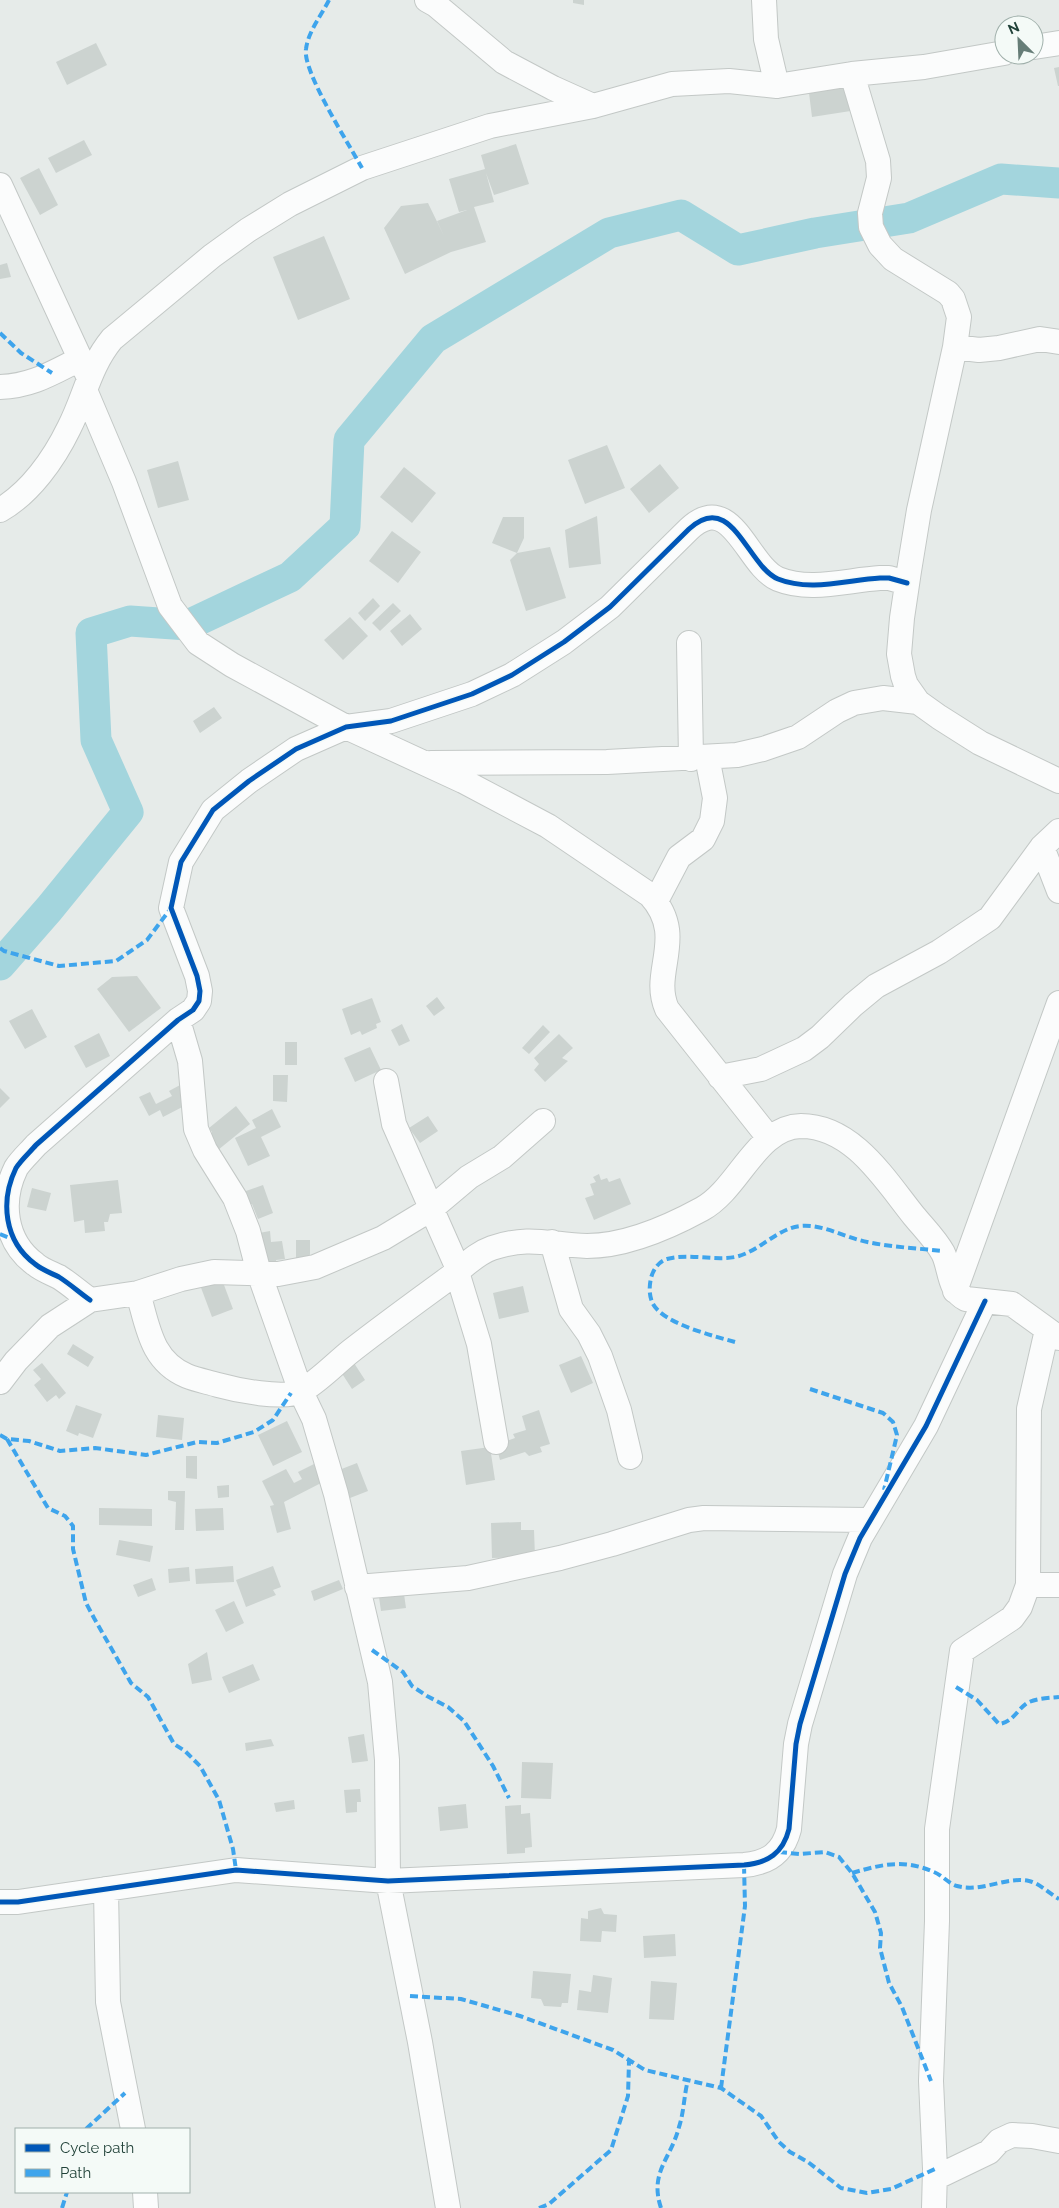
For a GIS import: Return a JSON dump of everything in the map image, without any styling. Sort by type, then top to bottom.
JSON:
[{"type":"street","points":[[427,0],[436,5],[504,62],[553,88],[593,106]]},
{"type":"street","points":[[764,0],[766,39],[777,86]]},
{"type":"street","points":[[1044,45],[1059,42]]},
{"type":"street","points":[[0,510],[22,494],[48,463],[69,429],[84,376],[112,339],[184,278],[248,230],[318,188],[362,168],[490,126],[593,106],[672,84],[729,81],[777,86],[852,74],[924,67],[994,55]]},
{"type":"street","points":[[852,74],[878,161],[879,178],[870,213],[871,227],[880,245],[893,259],[941,287],[953,299],[959,317],[955,347],[919,510],[907,583],[899,654],[883,698]]},
{"type":"street","points":[[0,185],[84,376],[170,606],[198,644],[232,665],[346,727],[427,763],[548,826],[656,901],[667,924],[668,942],[663,1000],[677,1024],[770,1138]]},
{"type":"street","points":[[955,347],[987,349],[1040,339],[1059,342]]},
{"type":"street","points":[[0,387],[84,376]]},
{"type":"street","points":[[90,1300],[60,1278],[35,1264],[12,1239],[5,1220],[6,1188],[16,1167],[36,1145],[178,1020],[193,1010],[199,1001],[200,990],[197,976],[171,908],[181,862],[213,810],[249,781],[296,750],[346,727],[390,721],[486,689],[512,675],[564,642],[610,606],[689,528],[702,519],[714,518],[727,523],[741,538],[763,568],[777,579],[806,585],[880,578],[889,578],[907,583]]},
{"type":"street","points":[[656,901],[679,857],[703,838],[712,821],[715,798],[699,758],[689,643]]},
{"type":"street","points":[[899,654],[904,680],[918,702],[980,743],[1059,781]]},
{"type":"street","points":[[427,763],[607,762],[737,755],[798,737],[837,711],[854,703],[883,698],[918,702]]},
{"type":"street","points":[[720,1077],[761,1069],[804,1049],[820,1037],[876,986],[938,952],[983,923],[1002,904],[1042,847],[1059,831]]},
{"type":"street","points":[[1042,847],[1059,891]]},
{"type":"street","points":[[955,1291],[1059,1002]]},
{"type":"street","points":[[178,1020],[190,1061],[194,1086],[196,1129],[205,1150],[235,1198],[248,1231],[258,1273],[300,1392],[314,1419],[336,1494],[380,1682],[387,1760],[388,1881],[420,2042],[448,2208]]},
{"type":"street","points":[[386,1082],[394,1124],[458,1272],[479,1344],[496,1442]]},
{"type":"street","points":[[0,1382],[16,1361],[50,1326],[90,1300],[138,1293],[182,1279],[214,1272],[278,1274],[315,1267],[383,1238],[431,1208],[469,1177],[502,1158],[543,1121]]},
{"type":"street","points":[[138,1293],[156,1352],[167,1364],[187,1376],[238,1391],[271,1394],[300,1392],[386,1324],[458,1272],[480,1253],[520,1240],[584,1246],[601,1245],[644,1234],[686,1218],[709,1205],[724,1191],[770,1138],[784,1130],[800,1126],[816,1128],[844,1139],[875,1168],[942,1251],[955,1291],[966,1299],[1012,1304],[1053,1334],[1029,1409],[1028,1585],[1020,1607],[1012,1618],[962,1652],[956,1687],[937,1829],[937,1921],[931,2081],[935,2178],[934,2208]]},
{"type":"street","points":[[552,1242],[571,1309],[600,1356],[619,1410],[630,1458]]},
{"type":"street","points":[[0,1902],[236,1870],[388,1881],[750,1864],[768,1859],[779,1852],[786,1841],[789,1829],[796,1744],[800,1724],[845,1574],[869,1520],[899,1474],[926,1426],[986,1301]]},
{"type":"street","points":[[358,1586],[468,1578],[560,1558],[689,1520],[704,1518],[869,1520]]},
{"type":"street","points":[[1028,1585],[1059,1585]]},
{"type":"street","points":[[106,1889],[108,2002],[133,2128]]},
{"type":"street","points":[[935,2178],[989,2152],[999,2141],[1012,2135],[1032,2136],[1059,2141]]},
{"type":"street","points":[[145,2193],[146,2208]]},
{"type":"building","points":[[573,0],[584,0],[584,5],[573,3]]},
{"type":"building","points":[[96,43],[107,65],[67,85],[56,62]]},
{"type":"building","points":[[1059,67],[1059,86],[1058,86],[1054,68]]},
{"type":"building","points":[[852,84],[857,110],[812,117],[809,93]]},
{"type":"building","points":[[84,140],[92,155],[56,173],[48,158]]},
{"type":"building","points":[[516,144],[529,184],[494,195],[486,173],[494,202],[474,207],[486,242],[451,252],[405,274],[384,228],[401,206],[428,203],[444,236],[437,221],[467,210],[459,212],[449,179],[485,169],[481,155]]},
{"type":"building","points":[[39,168],[58,205],[40,215],[20,178]]},
{"type":"building","points":[[324,236],[350,299],[298,320],[273,257]]},
{"type":"building","points":[[7,263],[11,277],[0,279],[0,265]]},
{"type":"building","points":[[607,445],[625,488],[585,504],[568,460]]},
{"type":"building","points":[[178,461],[189,500],[158,508],[147,470]]},
{"type":"building","points":[[660,464],[679,488],[649,513],[630,489]]},
{"type":"building","points":[[404,467],[436,493],[412,523],[380,497]]},
{"type":"building","points":[[597,516],[601,564],[569,568],[565,530]]},
{"type":"building","points":[[503,517],[524,517],[524,538],[517,553],[492,543]]},
{"type":"building","points":[[392,531],[421,552],[398,583],[369,561]]},
{"type":"building","points":[[550,547],[566,598],[526,611],[510,560],[517,553]]},
{"type":"building","points":[[373,598],[380,606],[365,621],[358,613]]},
{"type":"building","points":[[393,603],[401,611],[380,631],[372,623]]},
{"type":"building","points":[[410,614],[422,629],[402,646],[390,631]]},
{"type":"building","points":[[350,617],[368,636],[343,660],[324,640]]},
{"type":"building","points":[[214,707],[222,718],[200,733],[193,721]]},
{"type":"building","points":[[137,976],[161,1008],[129,1032],[97,989],[112,977]]},
{"type":"building","points":[[437,997],[445,1008],[434,1016],[426,1006]]},
{"type":"building","points":[[372,998],[381,1022],[376,1024],[377,1028],[362,1035],[360,1031],[351,1035],[342,1009]]},
{"type":"building","points":[[32,1009],[47,1037],[25,1049],[9,1021]]},
{"type":"building","points":[[402,1024],[410,1041],[399,1046],[391,1030]]},
{"type":"building","points":[[543,1025],[550,1032],[529,1054],[522,1048]]},
{"type":"building","points":[[99,1033],[110,1056],[86,1068],[74,1046]]},
{"type":"building","points":[[559,1034],[573,1048],[562,1058],[568,1061],[545,1082],[534,1070],[539,1064],[534,1058]]},
{"type":"building","points":[[285,1042],[297,1042],[297,1065],[285,1065]]},
{"type":"building","points":[[370,1047],[381,1070],[355,1082],[344,1058]]},
{"type":"building","points":[[273,1075],[288,1075],[287,1102],[273,1101]]},
{"type":"building","points":[[182,1084],[192,1102],[163,1117],[160,1110],[149,1116],[139,1097],[150,1092],[156,1104],[172,1096],[169,1091]]},
{"type":"building","points":[[0,1088],[10,1098],[0,1108]]},
{"type":"building","points":[[236,1106],[250,1124],[218,1150],[209,1139],[212,1132],[209,1128]]},
{"type":"building","points":[[272,1109],[281,1127],[261,1137],[270,1156],[248,1166],[235,1138],[256,1128],[252,1120]]},
{"type":"building","points":[[428,1116],[438,1131],[420,1143],[409,1128]]},
{"type":"building","points":[[599,1174],[601,1180],[607,1178],[609,1182],[620,1178],[631,1204],[594,1220],[585,1198],[594,1195],[590,1184],[596,1182],[593,1177]]},
{"type":"building","points":[[118,1180],[122,1213],[110,1214],[108,1222],[104,1222],[105,1231],[85,1233],[84,1220],[74,1222],[70,1185]]},
{"type":"building","points":[[263,1185],[273,1213],[258,1219],[252,1204],[248,1205],[243,1192]]},
{"type":"building","points":[[32,1188],[51,1193],[46,1211],[27,1207]]},
{"type":"building","points":[[270,1231],[271,1242],[282,1241],[285,1259],[276,1260],[277,1265],[263,1267],[259,1233]]},
{"type":"building","points":[[296,1240],[310,1240],[310,1258],[296,1258]]},
{"type":"building","points":[[221,1277],[233,1309],[212,1317],[200,1285]]},
{"type":"building","points":[[523,1286],[529,1312],[499,1319],[493,1293]]},
{"type":"building","points":[[73,1344],[94,1357],[88,1367],[67,1354]]},
{"type":"building","points":[[581,1356],[593,1383],[571,1393],[559,1365]]},
{"type":"building","points":[[42,1363],[66,1393],[59,1399],[56,1395],[47,1402],[34,1385],[41,1379],[33,1370]]},
{"type":"building","points":[[354,1363],[365,1380],[352,1389],[341,1372]]},
{"type":"building","points":[[76,1405],[102,1414],[93,1438],[79,1433],[78,1436],[66,1431]]},
{"type":"building","points":[[539,1410],[550,1444],[540,1447],[542,1452],[529,1456],[525,1452],[500,1460],[496,1445],[515,1438],[513,1434],[526,1430],[522,1416]]},
{"type":"building","points":[[158,1415],[184,1418],[182,1440],[156,1437]]},
{"type":"building","points":[[287,1421],[302,1452],[273,1466],[258,1435]]},
{"type":"building","points":[[490,1447],[495,1480],[466,1485],[461,1451]]},
{"type":"building","points":[[186,1456],[197,1456],[197,1479],[186,1478]]},
{"type":"building","points":[[357,1463],[368,1491],[350,1498],[339,1470]]},
{"type":"building","points":[[314,1464],[323,1482],[284,1502],[291,1529],[277,1533],[270,1506],[274,1505],[262,1481],[286,1469],[294,1483],[302,1479],[298,1472]]},
{"type":"building","points":[[229,1485],[229,1497],[218,1498],[217,1486]]},
{"type":"building","points":[[168,1491],[185,1491],[184,1530],[175,1530],[176,1502],[168,1500]]},
{"type":"building","points":[[99,1508],[152,1509],[152,1526],[99,1525]]},
{"type":"building","points":[[223,1508],[224,1530],[196,1531],[195,1509]]},
{"type":"building","points":[[521,1522],[521,1530],[534,1530],[535,1557],[492,1558],[491,1523]]},
{"type":"building","points":[[119,1540],[153,1546],[150,1562],[116,1555]]},
{"type":"building","points":[[233,1566],[234,1582],[196,1584],[195,1569]]},
{"type":"building","points":[[273,1566],[281,1587],[273,1590],[276,1595],[246,1607],[236,1580]]},
{"type":"building","points":[[189,1567],[190,1581],[169,1583],[168,1569]]},
{"type":"building","points":[[152,1578],[156,1590],[138,1597],[133,1585]]},
{"type":"building","points":[[339,1580],[343,1589],[314,1601],[311,1591]]},
{"type":"building","points":[[403,1587],[406,1608],[381,1611],[378,1590]]},
{"type":"building","points":[[234,1601],[244,1623],[226,1632],[215,1610]]},
{"type":"building","points":[[207,1652],[212,1680],[192,1684],[188,1664]]},
{"type":"building","points":[[253,1664],[260,1680],[229,1693],[222,1677]]},
{"type":"building","points":[[364,1734],[368,1761],[352,1763],[348,1737]]},
{"type":"building","points":[[271,1739],[274,1746],[246,1751],[245,1743]]},
{"type":"building","points":[[522,1762],[553,1763],[551,1799],[521,1798]]},
{"type":"building","points":[[360,1789],[361,1802],[357,1802],[357,1812],[346,1813],[344,1790]]},
{"type":"building","points":[[294,1800],[295,1809],[276,1812],[274,1803]]},
{"type":"building","points":[[466,1804],[468,1828],[440,1831],[438,1807]]},
{"type":"building","points":[[521,1805],[521,1814],[530,1813],[532,1847],[525,1848],[525,1853],[507,1854],[505,1806]]},
{"type":"building","points":[[601,1908],[604,1914],[617,1915],[616,1932],[602,1931],[601,1942],[580,1941],[581,1918],[588,1919],[588,1911]]},
{"type":"building","points":[[675,1934],[676,1956],[644,1958],[643,1936]]},
{"type":"building","points":[[533,1971],[571,1974],[568,2003],[562,2003],[561,2007],[544,2006],[541,1999],[531,1998]]},
{"type":"building","points":[[593,1975],[612,1978],[608,2013],[577,2010],[579,1990],[591,1992]]},
{"type":"building","points":[[651,1981],[677,1983],[674,2020],[649,2019]]},
{"type":"waterway","points":[[0,965],[49,909],[128,812],[96,740],[91,633],[130,621],[188,625],[290,577],[345,526],[349,440],[433,339],[609,233],[681,215],[738,250],[815,233],[909,218],[1001,179],[1059,183]]},
{"type":"marked path","points":[[329,0],[309,36],[306,49],[307,60],[319,91],[362,168]]},
{"type":"marked path","points":[[0,333],[21,353],[52,373]]},
{"type":"marked path","points":[[0,948],[4,951],[59,966],[116,961],[147,940],[171,908]]},
{"type":"marked path","points":[[735,1342],[690,1328],[668,1318],[659,1311],[653,1304],[650,1295],[650,1281],[659,1264],[664,1260],[675,1257],[735,1257],[752,1250],[783,1231],[800,1226],[823,1228],[859,1240],[880,1244],[942,1251]]},
{"type":"marked path","points":[[0,1234],[12,1239]]},
{"type":"marked path","points":[[810,1389],[883,1413],[893,1422],[897,1435],[884,1490]]},
{"type":"marked path","points":[[0,1435],[7,1439],[29,1441],[60,1451],[95,1448],[146,1455],[197,1442],[217,1443],[254,1432],[273,1420],[291,1393]]},
{"type":"marked path","points":[[7,1439],[48,1508],[65,1516],[73,1526],[73,1549],[86,1603],[131,1683],[148,1697],[174,1744],[185,1751],[200,1766],[219,1800],[233,1849],[236,1870]]},
{"type":"marked path","points":[[372,1650],[403,1672],[412,1686],[448,1707],[464,1721],[493,1766],[509,1798]]},
{"type":"marked path","points":[[956,1687],[977,1700],[999,1724],[1011,1719],[1023,1706],[1031,1701],[1059,1697]]},
{"type":"marked path","points":[[779,1852],[800,1854],[825,1852],[839,1857],[852,1873],[875,1912],[881,1933],[880,1948],[889,1983],[902,2007],[931,2081]]},
{"type":"marked path","points":[[721,2088],[745,1906],[744,1865]]},
{"type":"marked path","points":[[852,1873],[884,1865],[913,1865],[937,1873],[954,1885],[966,1888],[1011,1881],[1029,1881],[1041,1886],[1059,1899]]},
{"type":"marked path","points":[[410,1996],[461,1999],[520,2016],[613,2050],[645,2070],[721,2088],[761,2116],[779,2142],[790,2152],[808,2162],[841,2188],[867,2193],[891,2189],[935,2169]]},
{"type":"marked path","points":[[539,2208],[549,2204],[611,2150],[628,2096],[629,2061]]},
{"type":"marked path","points":[[661,2208],[658,2195],[659,2175],[679,2127],[688,2080]]},
{"type":"marked path","points":[[87,2128],[125,2093]]},
{"type":"marked path","points":[[62,2208],[67,2193]]},
{"type":"cycle path","points":[[90,1300],[59,1277],[38,1266],[25,1255],[17,1244],[8,1220],[7,1207],[11,1181],[18,1165],[36,1145],[178,1020],[193,1010],[199,1001],[200,991],[197,976],[171,908],[181,862],[213,810],[249,781],[296,749],[346,727],[391,721],[472,694],[512,675],[564,642],[610,607],[689,529],[704,519],[717,518],[728,524],[767,571],[778,579],[790,583],[816,585],[880,578],[889,578],[907,583]]},
{"type":"cycle path","points":[[0,1902],[18,1902],[236,1870],[388,1881],[744,1865],[767,1859],[783,1844],[789,1829],[796,1744],[800,1724],[845,1574],[860,1538],[926,1426],[985,1301]]}]
